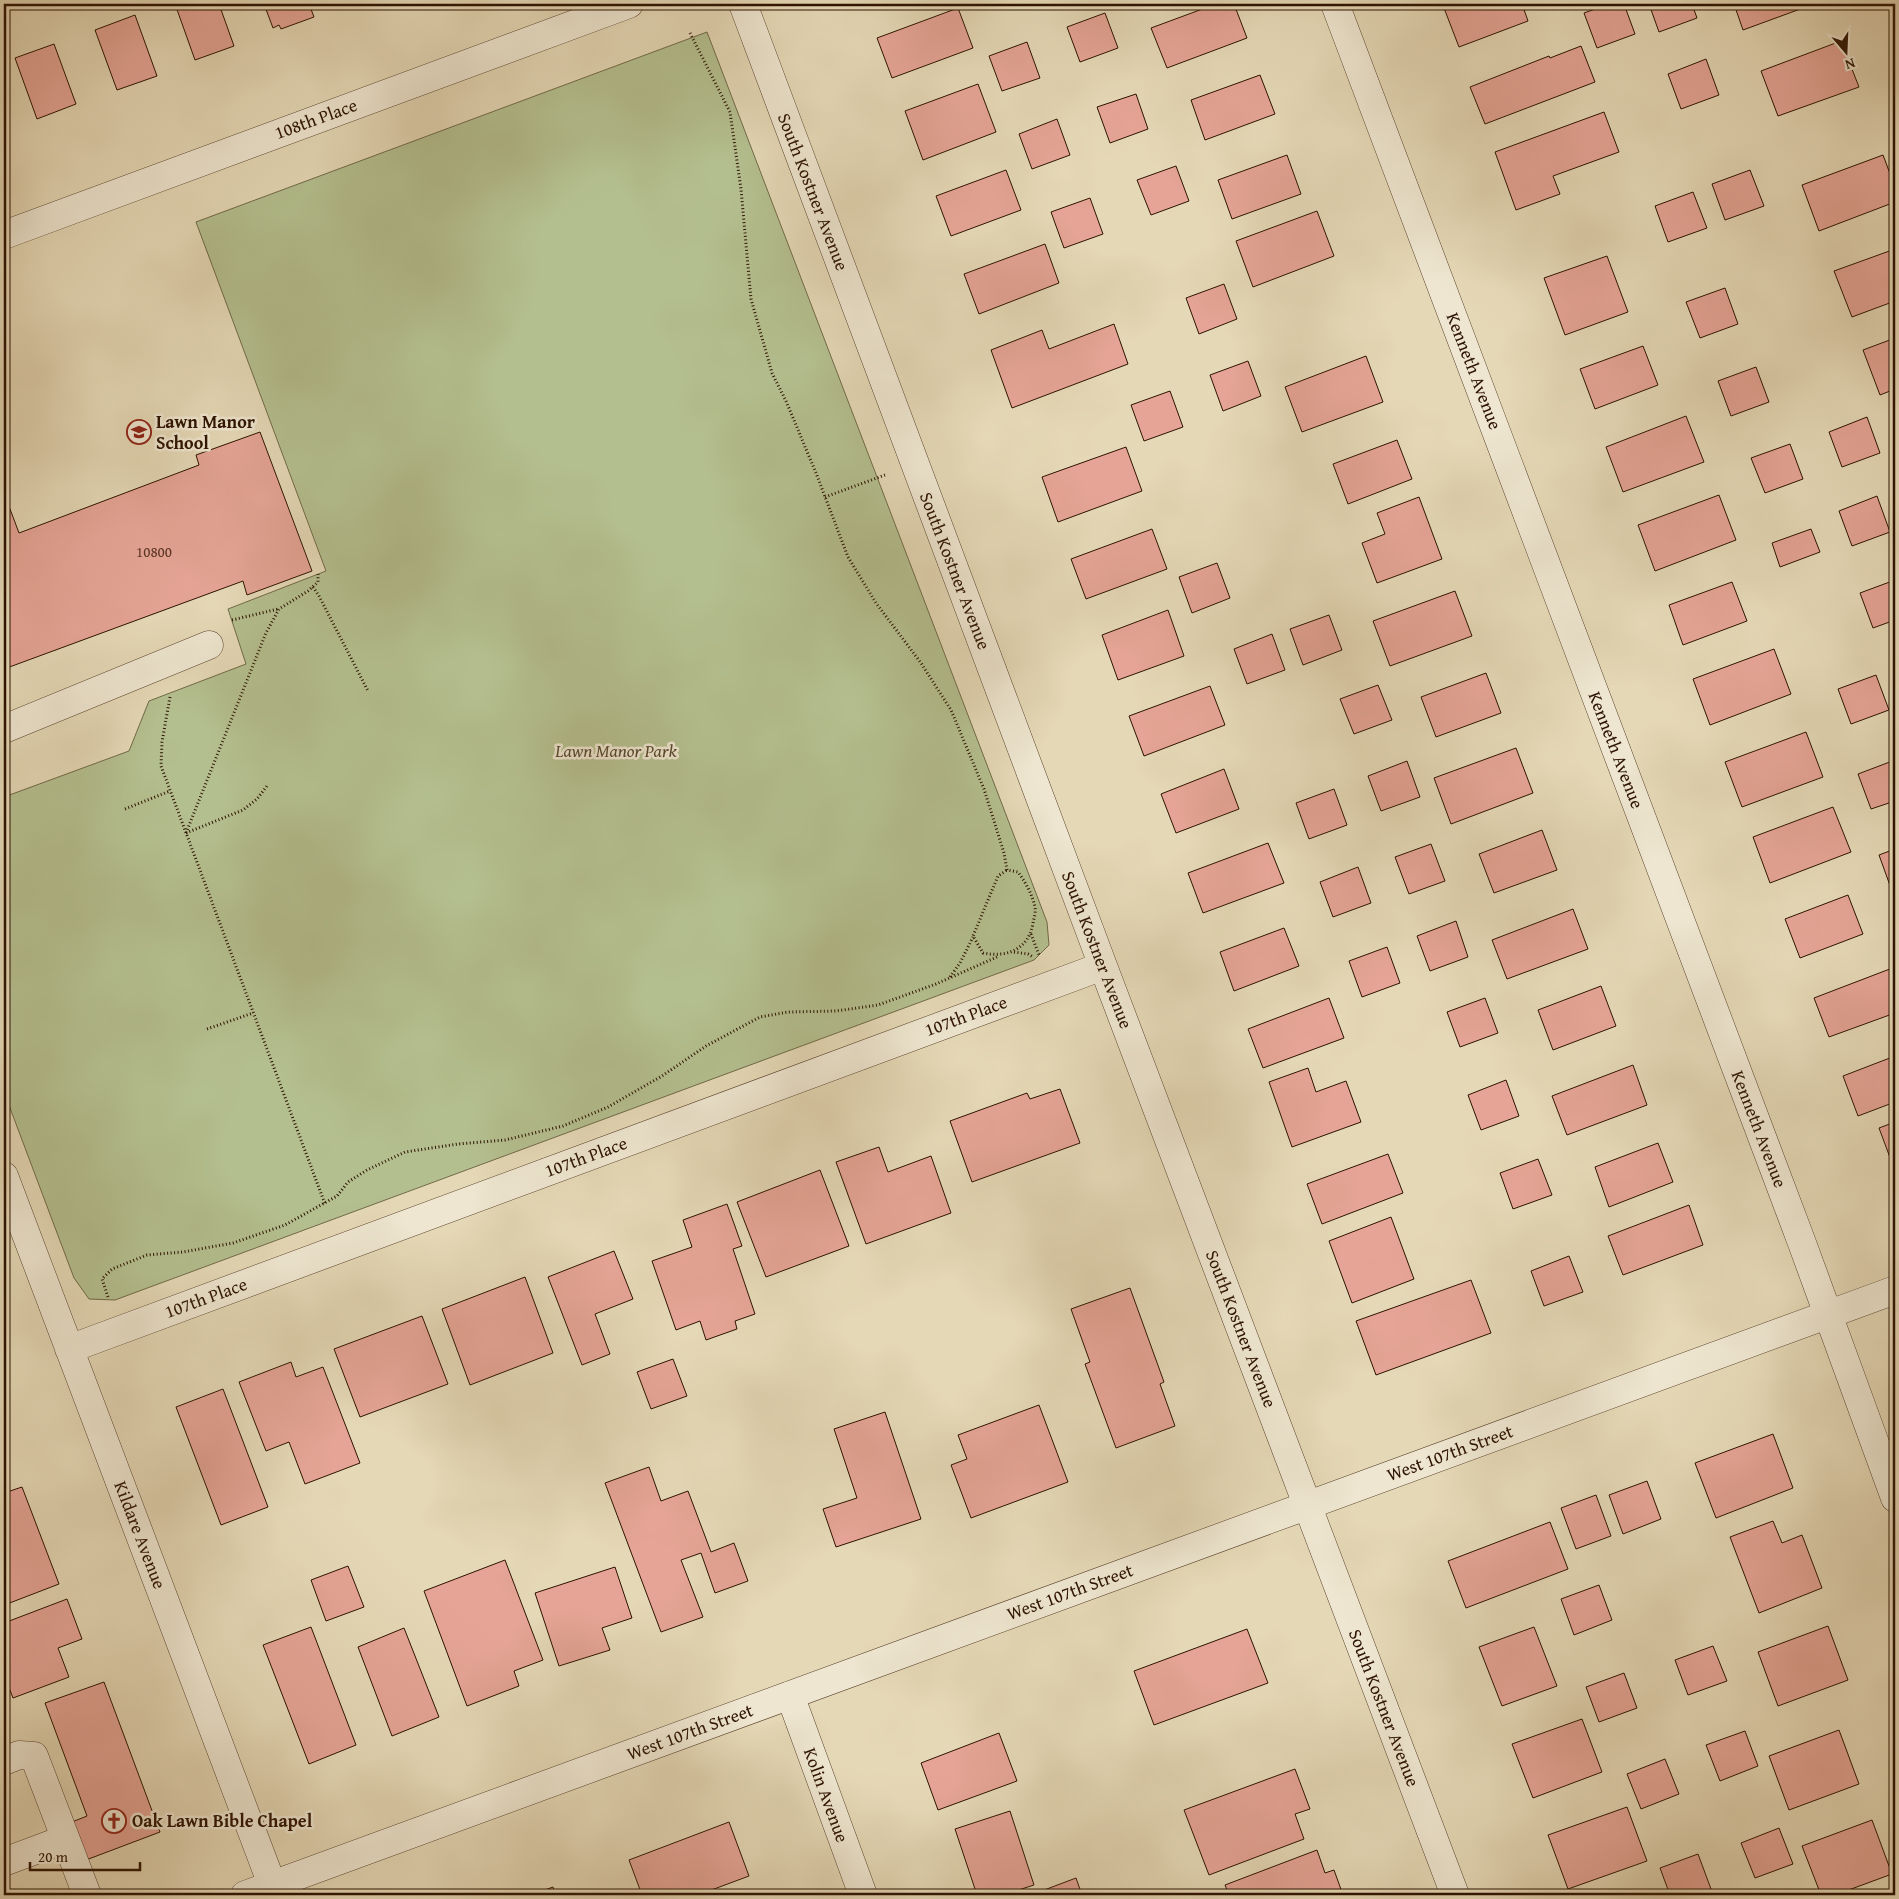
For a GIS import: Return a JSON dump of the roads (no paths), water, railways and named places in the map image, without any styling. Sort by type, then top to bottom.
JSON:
[{"type":"street","name":"108th Place","points":[[4,235],[629,4]]},
{"type":"street","name":"South Kostner Avenue","points":[[743,4],[1103,966],[1455,1895]]},
{"type":"street","name":"Kenneth Avenue","points":[[1335,4],[1829,1316],[1895,1498]]},
{"type":"street","points":[[4,729],[209,645]]},
{"type":"street","name":"107th Place","points":[[69,1349],[1103,966]]},
{"type":"street","name":"Kildare Avenue","points":[[4,1176],[274,1890]]},
{"type":"street","name":"West 107th Street","points":[[245,1895],[274,1890],[790,1695],[1829,1316],[1895,1290]]},
{"type":"street","name":"Kolin Avenue","points":[[790,1695],[863,1895]]},
{"type":"street","points":[[4,1761],[19,1755],[34,1756],[88,1895]]},
{"type":"street","points":[[4,1862],[65,1839]]},
{"type":"place","name":"Lawn Manor School","points":[[139,432]]},
{"type":"place","name":"Oak Lawn Bible Chapel","points":[[114,1821]]},
{"type":"park label","name":"Lawn Manor Park","points":[[616,751]]}]
